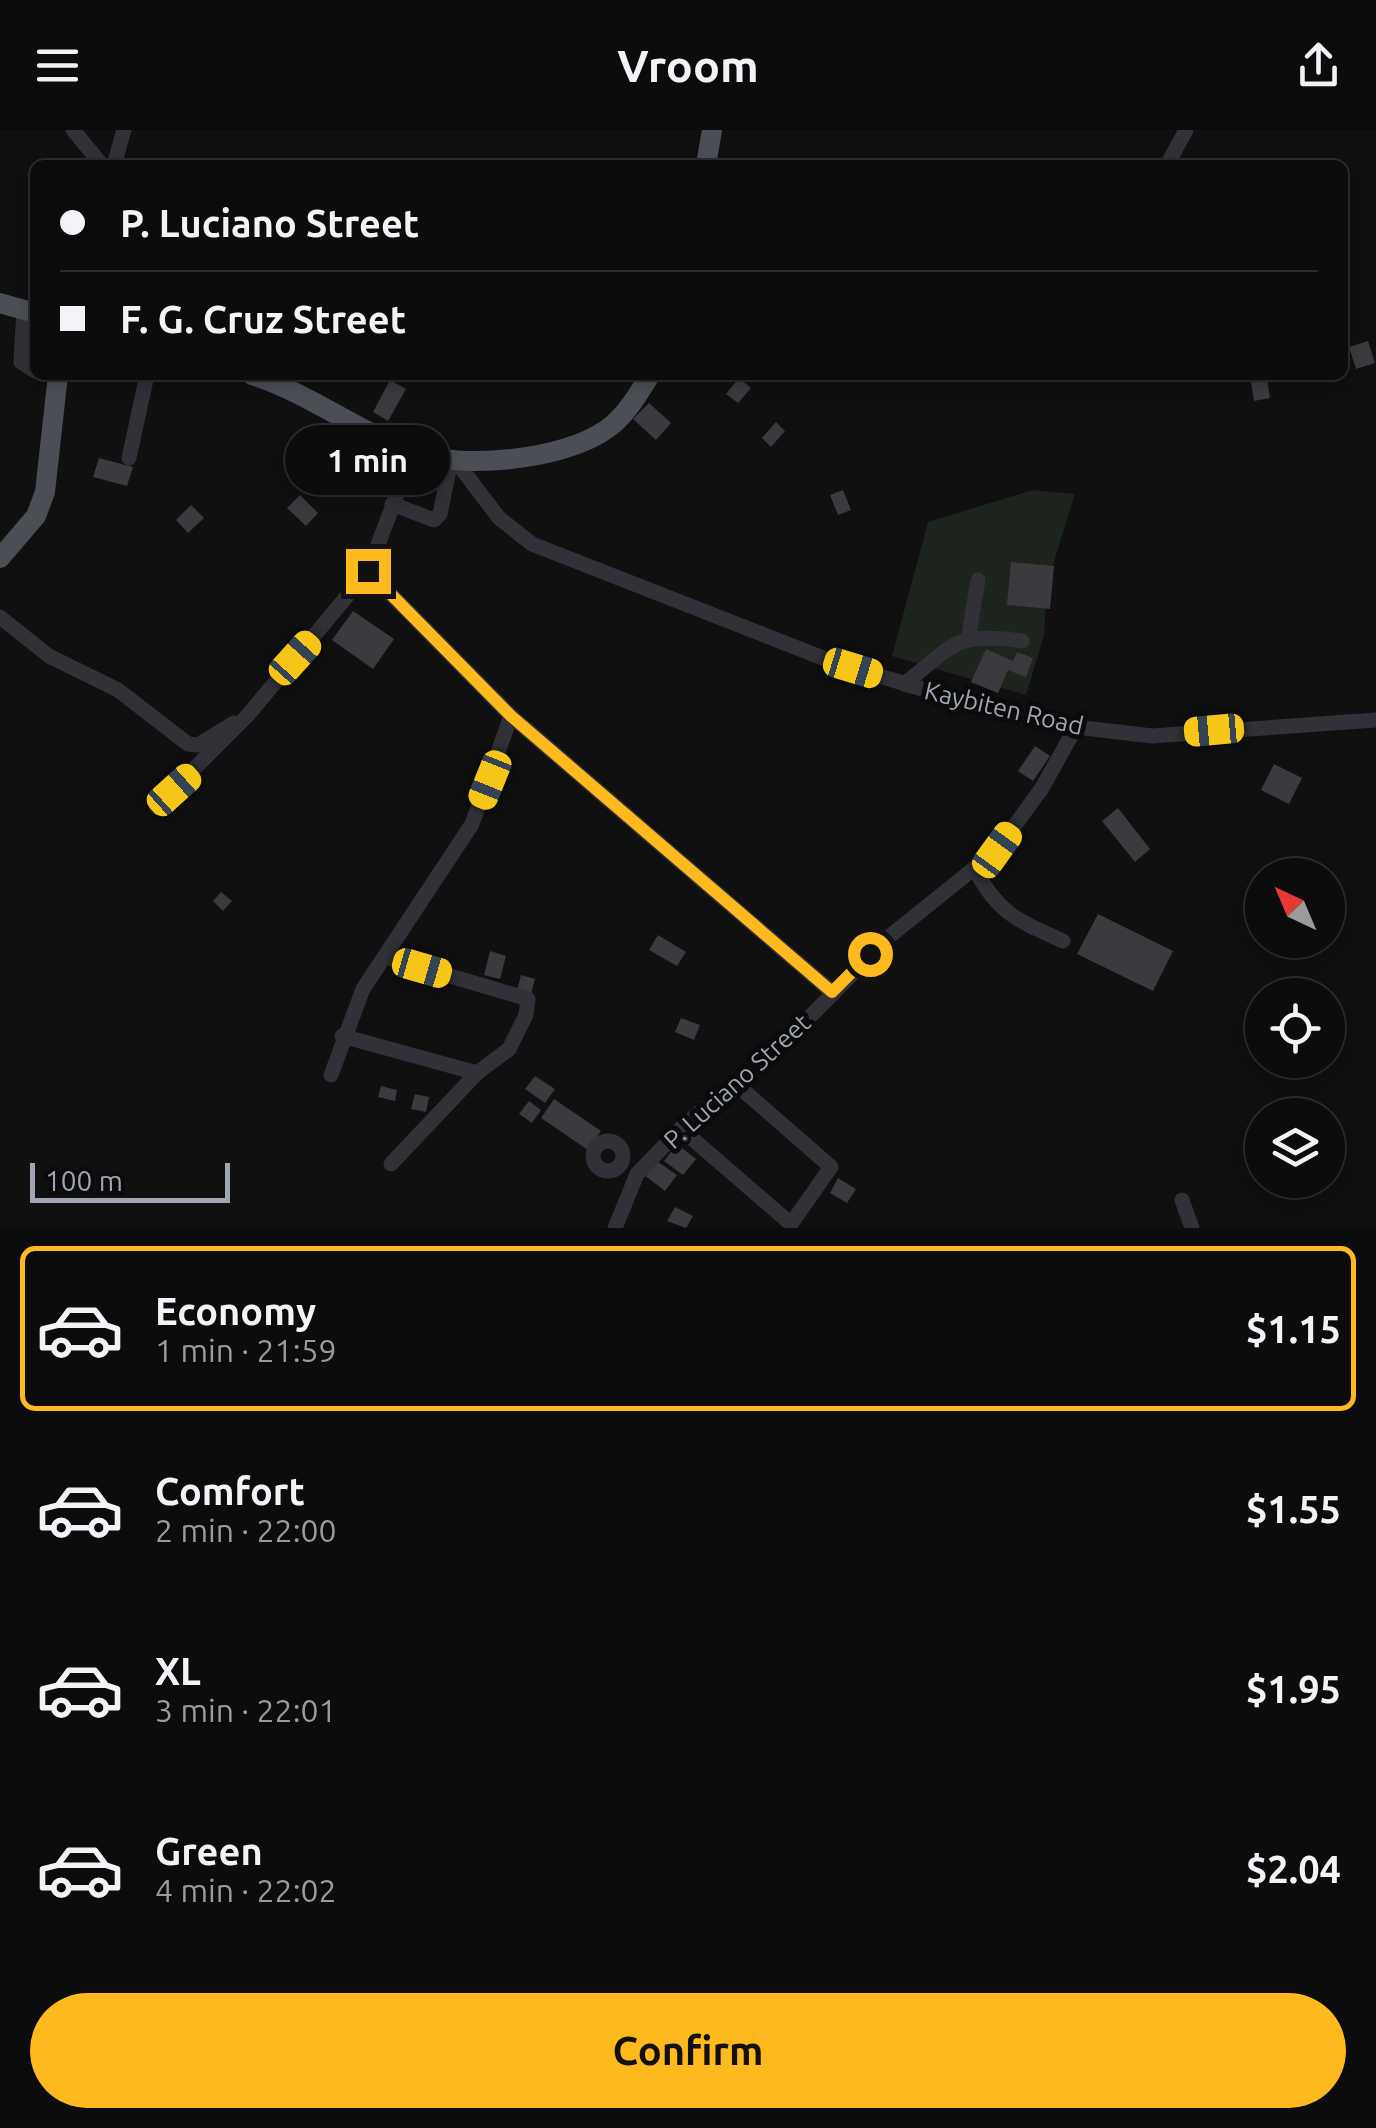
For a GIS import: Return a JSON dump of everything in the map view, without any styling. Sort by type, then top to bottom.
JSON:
[{"type":"main road","points":[[707,160],[712,130]]},
{"type":"main road","points":[[0,303],[29,311]]},
{"type":"main road","points":[[0,558],[36,516],[45,492],[55,380]]},
{"type":"main road","points":[[268,380],[413,452],[453,460],[535,455],[603,432],[616,423],[646,380]]},
{"type":"street","points":[[73,130],[98,160]]},
{"type":"street","points":[[115,160],[124,130]]},
{"type":"street","points":[[1170,160],[1186,130]]},
{"type":"street","points":[[29,311],[21,362],[30,368]]},
{"type":"street","points":[[129,458],[146,380]]},
{"type":"street","points":[[156,806],[241,720],[368,571],[413,452]]},
{"type":"street","points":[[392,504],[434,520],[440,514],[453,460]]},
{"type":"street","name":"Kaybiten Road","points":[[453,460],[499,518],[532,544],[828,660],[990,710],[1076,728],[1152,736],[1376,720]]},
{"type":"street","points":[[368,571],[511,716],[832,992]]},
{"type":"street","points":[[968,640],[978,580]]},
{"type":"street","points":[[0,617],[48,656],[118,690],[188,744],[198,745],[241,720]]},
{"type":"street","points":[[904,684],[923,674],[946,646],[986,636],[1022,641]]},
{"type":"street","points":[[330,1076],[363,989],[472,824],[511,716]]},
{"type":"street","name":"P. Luciano Street","points":[[615,1228],[638,1174],[680,1129],[767,1060],[890,936],[997,850],[1031,804],[1076,728]]},
{"type":"street","points":[[975,869],[988,894],[1008,916],[1063,941]]},
{"type":"street","points":[[386,957],[528,1000],[526,1015],[508,1049],[477,1073],[390,1164]]},
{"type":"street","points":[[342,1036],[477,1073]]},
{"type":"street","points":[[680,1129],[791,1226],[831,1167],[736,1084]]},
{"type":"street","points":[[622,1164],[638,1174]]},
{"type":"street","points":[[1182,1200],[1192,1228]]},
{"type":"shaded area","points":[[1033,490],[1075,494],[1047,584],[1044,635],[1026,695],[892,656],[928,522]]},
{"type":"building","points":[[1368,341],[1375,363],[1356,369],[1349,347]]},
{"type":"building","points":[[390,380],[406,389],[388,421],[373,412]]},
{"type":"building","points":[[737,380],[751,388],[738,403],[726,394]]},
{"type":"building","points":[[1267,380],[1270,398],[1254,401],[1251,382]]},
{"type":"building","points":[[649,403],[671,423],[656,440],[633,419]]},
{"type":"building","points":[[776,422],[785,431],[771,447],[762,438]]},
{"type":"building","points":[[99,458],[133,467],[127,486],[93,477]]},
{"type":"building","points":[[843,490],[851,510],[838,515],[830,495]]},
{"type":"building","points":[[300,495],[318,513],[306,526],[287,508]]},
{"type":"building","points":[[191,505],[204,518],[188,533],[176,520]]},
{"type":"building","points":[[1011,562],[1054,566],[1050,609],[1007,605]]},
{"type":"building","points":[[353,611],[394,639],[373,669],[332,640]]},
{"type":"building","points":[[986,649],[1013,661],[1017,652],[1033,658],[1026,677],[1008,670],[998,693],[971,682]]},
{"type":"building","points":[[1035,746],[1050,756],[1033,781],[1018,771]]},
{"type":"building","points":[[1274,764],[1302,778],[1289,804],[1261,790]]},
{"type":"building","points":[[1118,808],[1150,849],[1135,862],[1102,821]]},
{"type":"building","points":[[221,892],[232,901],[223,911],[213,901]]},
{"type":"building","points":[[1098,914],[1173,951],[1153,991],[1077,954]]},
{"type":"building","points":[[658,935],[686,952],[677,966],[649,950]]},
{"type":"building","points":[[490,951],[506,956],[500,979],[484,975]]},
{"type":"building","points":[[521,975],[535,979],[531,994],[517,991]]},
{"type":"building","points":[[681,1018],[700,1025],[694,1040],[675,1032]]},
{"type":"building","points":[[535,1076],[555,1089],[545,1103],[525,1089]]},
{"type":"building","points":[[381,1086],[397,1090],[395,1101],[378,1097]]},
{"type":"building","points":[[415,1094],[429,1097],[426,1112],[411,1109]]},
{"type":"building","points":[[554,1099],[601,1131],[588,1150],[541,1118]]},
{"type":"building","points":[[529,1101],[541,1110],[532,1123],[519,1114]]},
{"type":"building","points":[[677,1144],[696,1159],[683,1175],[664,1161]]},
{"type":"building","points":[[655,1160],[677,1175],[665,1191],[644,1175]]},
{"type":"building","points":[[838,1178],[856,1189],[847,1203],[830,1193]]},
{"type":"building","points":[[675,1207],[693,1216],[686,1228],[667,1221]]},
{"type":"route","points":[[368,571],[511,716],[832,992],[870,954]]}]
